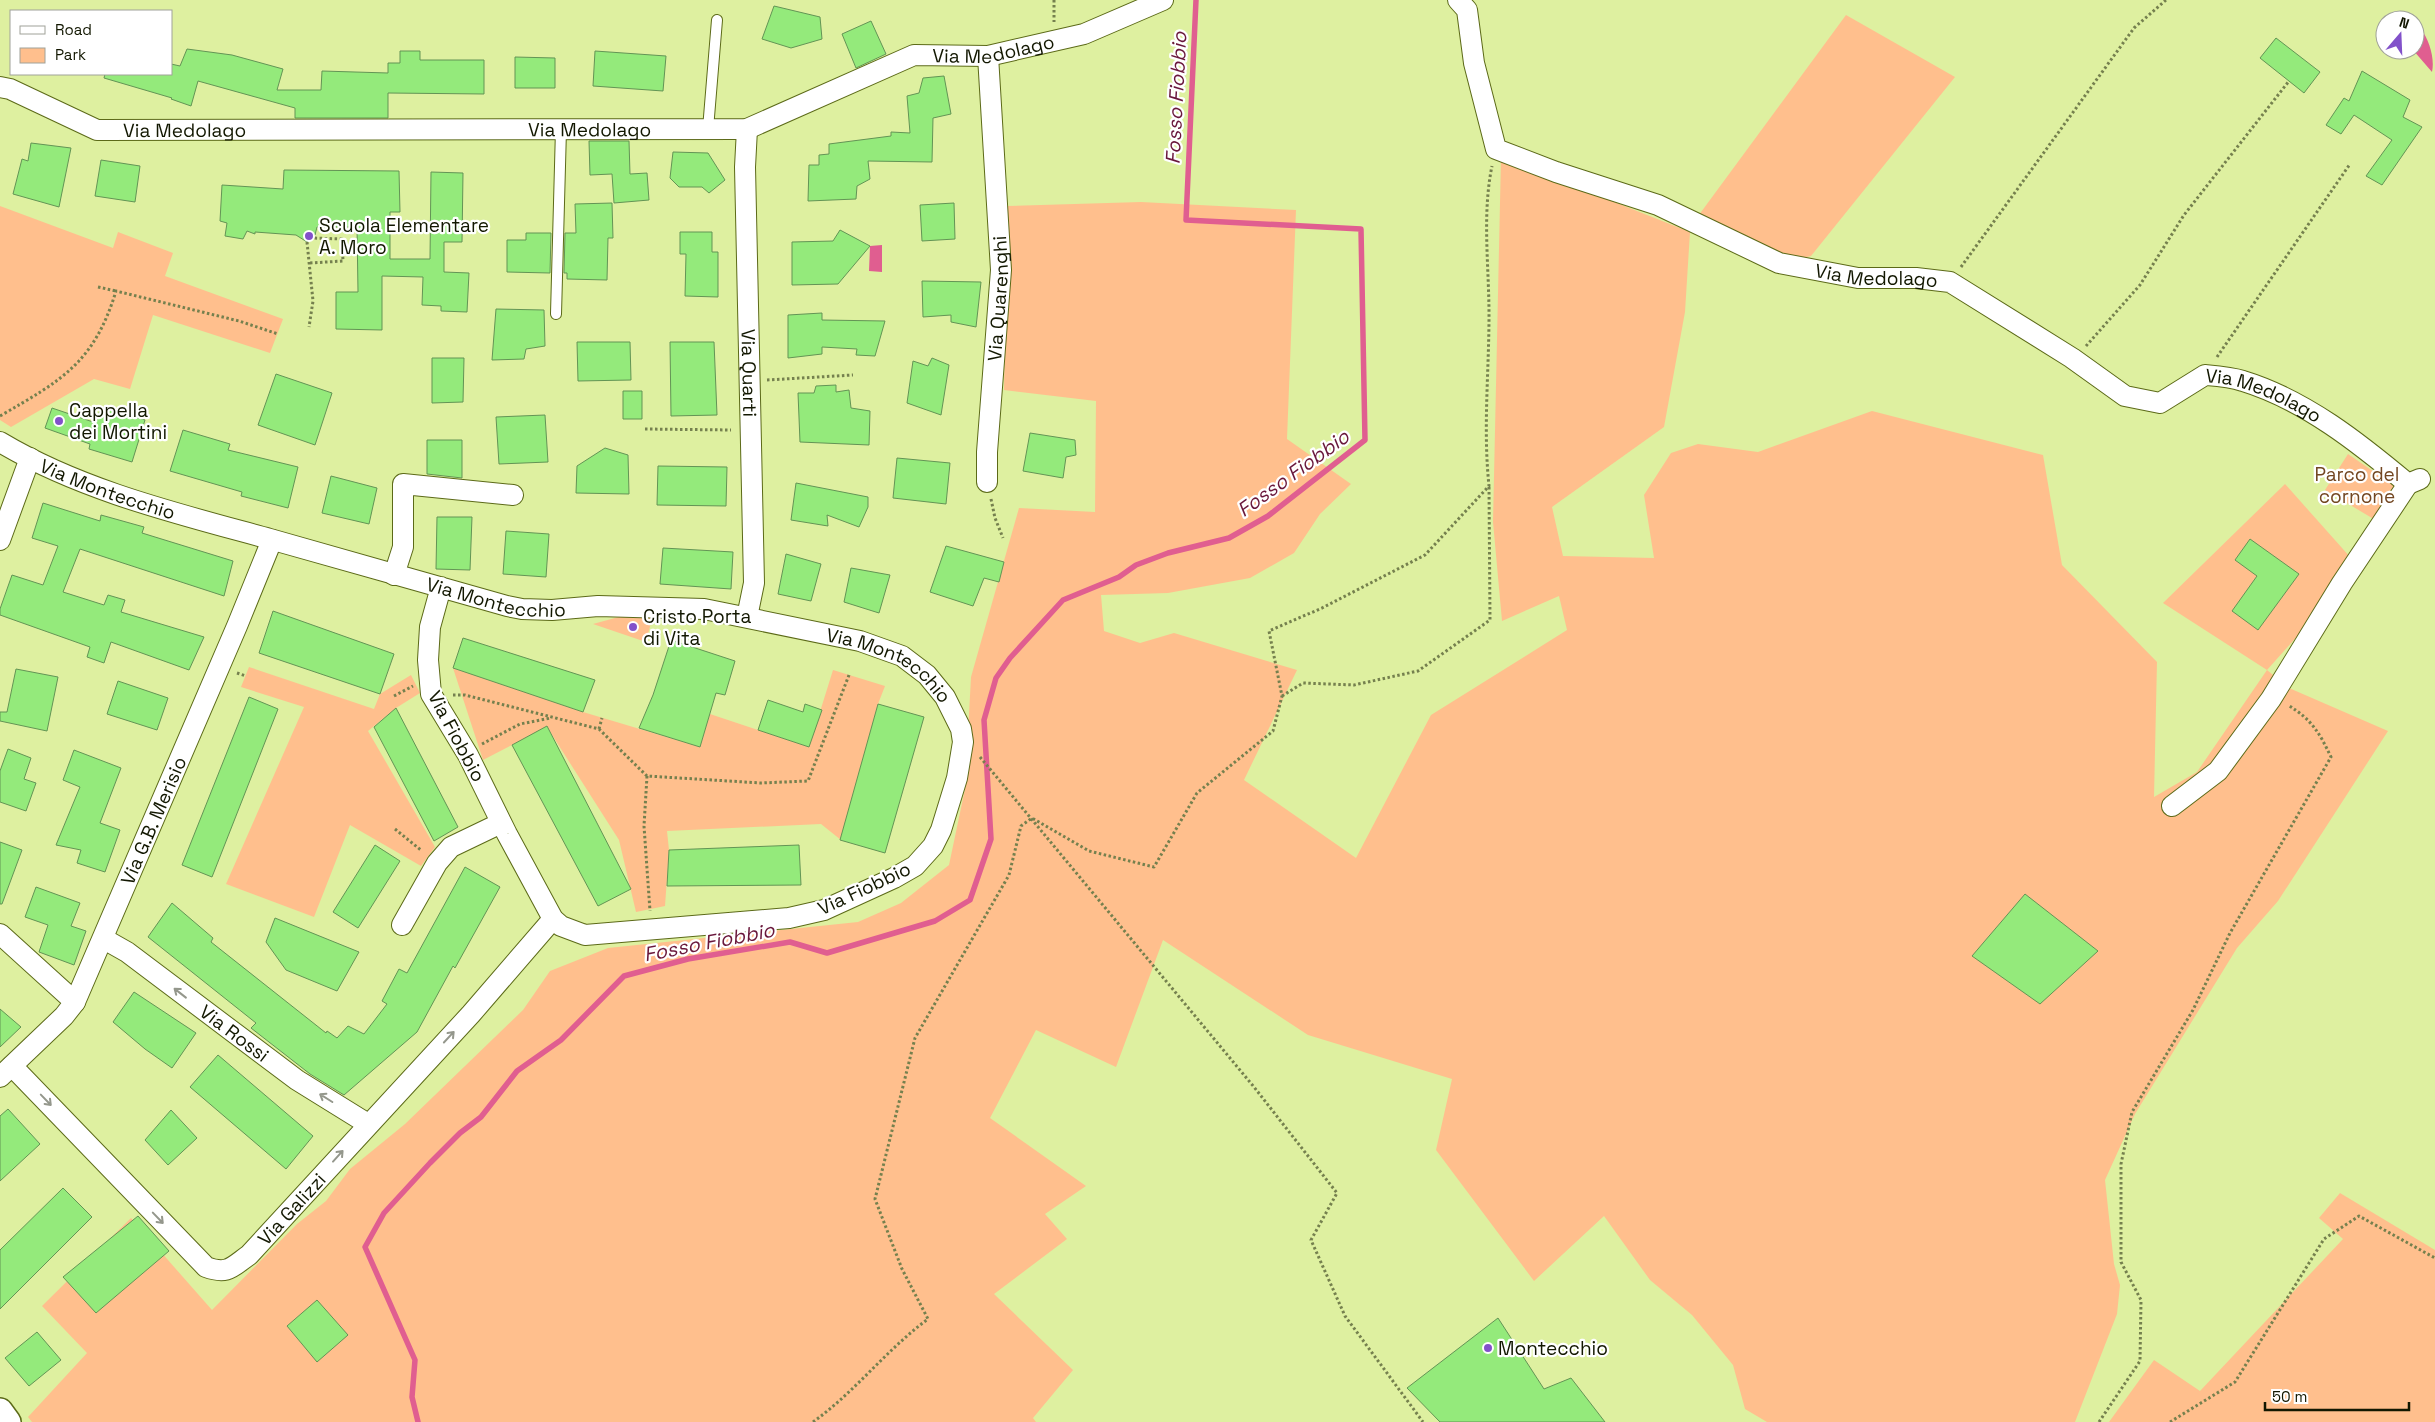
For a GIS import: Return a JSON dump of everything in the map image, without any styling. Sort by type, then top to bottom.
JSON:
[{"type":"street","name":"Via Medolago","points":[[0,87],[10,89],[97,130],[747,129],[914,55],[988,56],[1084,34],[1163,0]]},
{"type":"street","points":[[1458,0],[1467,10],[1474,63],[1496,149]]},
{"type":"street","name":"Via Quarenghi","points":[[988,56],[1001,270],[987,452],[988,482]]},
{"type":"street","name":"Via Quarti","points":[[747,129],[745,167],[749,430],[754,582],[747,617]]},
{"type":"street","name":"Via Medolago","points":[[1496,149],[1556,172],[1658,205],[1778,263],[1858,278],[1916,278],[1950,282],[2072,358],[2125,396],[2160,403],[2205,375],[2241,380],[2274,392],[2327,422],[2414,482],[2342,583],[2273,696]]},
{"type":"street","name":"Via Montecchio","points":[[0,442],[30,458],[82,481],[202,521],[522,609],[655,606],[704,610],[747,617],[860,641],[902,656],[927,675],[945,697],[969,746]]},
{"type":"street","points":[[0,540],[30,458]]},
{"type":"street","points":[[394,574],[403,547],[403,484],[513,496]]},
{"type":"street","name":"Via G.B. Merisio","points":[[6,1071],[64,1016],[75,1002],[104,939],[272,540]]},
{"type":"street","name":"Via Fiobbio","points":[[441,587],[430,627],[428,660],[431,694],[468,755],[553,919],[561,926],[585,935],[798,916],[824,910],[915,866],[933,846],[941,830],[969,746]]},
{"type":"street","points":[[2172,806],[2218,771],[2273,696]]},
{"type":"street","points":[[402,925],[437,862],[450,847],[502,823]]},
{"type":"street","name":"Via Galizzi","points":[[6,1071],[206,1267],[218,1271],[229,1270],[249,1254],[471,1014],[553,919]]},
{"type":"street","points":[[0,934],[75,1002]]},
{"type":"street","name":"Via Rossi","points":[[104,939],[127,952],[297,1080],[368,1124]]},
{"type":"street","points":[[0,1411],[8,1422]]},
{"type":"lane","points":[[708,129],[717,20]]},
{"type":"lane","points":[[556,314],[561,129]]},
{"type":"path","points":[[1950,282],[2134,28],[2166,0]]},
{"type":"path","points":[[2090,343],[2140,285],[2184,215],[2289,81]]},
{"type":"path","points":[[1282,696],[1303,683],[1354,685],[1418,671],[1490,620],[1489,486],[1485,446],[1489,316],[1487,189],[1496,149]]},
{"type":"path","points":[[2205,375],[2350,164]]},
{"type":"path","points":[[310,262],[343,261],[342,239],[312,238]]},
{"type":"path","points":[[307,242],[313,306],[308,327]]},
{"type":"path","points":[[98,287],[239,321],[278,334]]},
{"type":"path","points":[[0,416],[25,403],[52,385],[85,355],[98,337],[111,309],[116,292]]},
{"type":"path","points":[[749,381],[853,375]]},
{"type":"path","points":[[645,429],[749,430]]},
{"type":"path","points":[[988,482],[994,518],[1003,538]]},
{"type":"path","points":[[1032,818],[1089,851],[1154,867],[1197,793],[1272,731],[1282,696],[1269,631],[1322,608],[1424,555],[1489,486]]},
{"type":"path","points":[[431,694],[465,695],[599,729],[647,776],[761,783],[808,781],[849,675]]},
{"type":"path","points":[[2099,1422],[2140,1360],[2141,1300],[2121,1262],[2121,1164],[2132,1112],[2193,1010],[2230,933],[2331,757],[2322,738],[2306,716],[2273,696]]},
{"type":"path","points":[[468,755],[486,741],[520,724],[552,718]]},
{"type":"path","points":[[599,729],[602,718]]},
{"type":"path","points":[[969,746],[1032,818],[1254,1086],[1337,1193],[1311,1240],[1346,1316],[1423,1422]]},
{"type":"path","points":[[647,776],[644,826],[652,930]]},
{"type":"path","points":[[813,1422],[830,1410],[904,1336],[928,1319],[902,1269],[875,1199],[915,1038],[1009,875],[1021,826],[1032,818]]},
{"type":"path","points":[[396,830],[437,862]]},
{"type":"path","points":[[2170,1422],[2235,1382],[2324,1239],[2359,1216],[2435,1258]]},
{"type":"green space","points":[[1846,15],[1955,77],[1811,256],[1779,263],[1693,223]]},
{"type":"green space","points":[[1501,157],[1690,232],[1685,312],[1664,427],[1552,507],[1563,556],[1654,558],[1644,495],[1671,453],[1698,444],[1758,452],[1872,411],[2043,455],[2062,565],[2157,662],[2154,797],[2197,772],[2267,670],[2289,688],[2388,731],[2278,901],[2237,948],[2135,1114],[2105,1180],[2114,1264],[2120,1285],[2117,1314],[2075,1422],[1767,1422],[1745,1409],[1733,1365],[1692,1315],[1650,1280],[1604,1216],[1534,1281],[1436,1150],[1452,1079],[1308,1035],[1163,940],[1116,1067],[1036,1030],[990,1118],[1086,1186],[1045,1214],[1067,1239],[994,1294],[1073,1370],[1033,1418],[1036,1422],[32,1422],[28,1417],[87,1353],[42,1306],[131,1218],[212,1310],[297,1224],[326,1201],[350,1169],[405,1124],[523,1010],[550,971],[608,948],[858,922],[901,903],[949,865],[965,789],[971,677],[1019,508],[1095,512],[1096,401],[1004,390],[1007,206],[1141,202],[1296,210],[1287,439],[1351,484],[1320,514],[1294,553],[1250,578],[1168,593],[1101,595],[1104,631],[1140,643],[1174,633],[1297,670],[1244,780],[1356,858],[1431,715],[1567,630],[1559,596],[1502,621],[1493,522]]},
{"type":"green space","points":[[0,206],[113,248],[118,232],[173,253],[165,276],[283,319],[270,353],[153,315],[130,389],[94,379],[11,427],[0,420]]},
{"type":"green space","name":"Parco del cornone","points":[[2348,454],[2399,489],[2377,521],[2325,490]]},
{"type":"green space","points":[[2285,484],[2359,567],[2267,670],[2163,603]]},
{"type":"green space","points":[[655,607],[646,642],[593,624]]},
{"type":"green space","points":[[249,667],[374,709],[380,694],[411,675],[420,693],[396,708],[368,731],[435,847],[421,866],[350,825],[314,917],[226,884],[304,707],[241,687]]},
{"type":"green space","points":[[453,668],[583,712],[700,747],[710,714],[809,747],[833,670],[885,686],[878,704],[841,840],[821,824],[667,831],[669,850],[665,906],[636,912],[619,840],[547,727],[483,760]]},
{"type":"green space","points":[[2340,1193],[2435,1250],[2435,1422],[2109,1422],[2154,1360],[2200,1391],[2343,1239],[2319,1218]]},
{"type":"shaded area","points":[[2425,35],[2431,49],[2432,72],[2422,60],[2425,60]]},
{"type":"shaded area","points":[[882,245],[882,272],[869,271],[870,246]]},
{"type":"building","points":[[774,6],[820,17],[822,39],[791,48],[762,39]]},
{"type":"building","points":[[871,21],[886,54],[856,68],[842,34]]},
{"type":"building","points":[[2276,38],[2320,72],[2304,93],[2260,58]]},
{"type":"building","points":[[187,49],[232,55],[283,69],[277,90],[321,90],[322,71],[388,73],[388,63],[400,63],[400,51],[420,51],[420,60],[484,60],[484,94],[388,93],[388,118],[295,118],[295,108],[198,81],[191,106],[172,98],[104,78],[105,75],[172,75],[172,64],[180,66]]},
{"type":"building","points":[[595,51],[666,56],[663,91],[593,86]]},
{"type":"building","points":[[515,57],[555,58],[555,88],[515,88]]},
{"type":"building","points":[[2362,71],[2410,100],[2403,117],[2422,127],[2382,185],[2366,176],[2392,140],[2354,115],[2341,134],[2326,125],[2344,98],[2349,101]]},
{"type":"building","points":[[944,76],[951,114],[933,118],[932,162],[868,161],[870,179],[857,186],[856,199],[808,201],[809,165],[819,165],[819,155],[829,154],[829,144],[891,136],[891,132],[910,133],[907,96],[919,93],[923,78]]},
{"type":"building","points":[[589,141],[629,141],[630,174],[647,173],[649,200],[614,203],[612,174],[590,175]]},
{"type":"building","points":[[31,143],[71,148],[59,207],[13,194],[22,159],[28,161]]},
{"type":"building","points":[[673,152],[708,153],[725,180],[709,193],[702,187],[679,187],[670,178]]},
{"type":"building","points":[[101,160],[140,166],[135,202],[95,196]]},
{"type":"building","points":[[284,170],[399,171],[400,212],[390,212],[390,259],[430,259],[431,172],[463,173],[462,242],[444,242],[444,272],[469,273],[467,312],[441,311],[441,306],[422,305],[423,277],[382,276],[382,330],[336,329],[336,292],[358,292],[357,227],[317,227],[315,235],[307,242],[296,235],[255,232],[255,234],[247,231],[243,239],[225,236],[227,223],[220,221],[222,185],[283,189]]},
{"type":"building","points":[[612,203],[613,238],[608,238],[607,280],[567,279],[567,273],[564,273],[565,233],[576,233],[575,204]]},
{"type":"building","points":[[954,203],[955,239],[922,241],[920,205]]},
{"type":"building","points":[[840,230],[870,246],[838,284],[792,285],[792,242],[833,241]]},
{"type":"building","points":[[680,232],[712,232],[712,252],[718,252],[718,297],[685,296],[686,254],[680,254]]},
{"type":"building","points":[[526,233],[551,233],[550,273],[507,272],[507,240],[526,240]]},
{"type":"building","points":[[922,281],[981,282],[976,327],[951,322],[951,315],[923,317]]},
{"type":"building","points":[[496,309],[544,310],[545,346],[526,349],[524,359],[492,360]]},
{"type":"building","points":[[822,313],[822,320],[885,321],[875,356],[856,355],[857,349],[822,347],[822,354],[788,358],[788,315]]},
{"type":"building","points":[[577,342],[630,342],[631,380],[578,381]]},
{"type":"building","points":[[670,342],[714,342],[717,415],[671,416]]},
{"type":"building","points":[[432,358],[464,358],[463,402],[432,403]]},
{"type":"building","points":[[932,358],[949,365],[941,415],[907,403],[913,361],[928,366]]},
{"type":"building","points":[[276,374],[332,393],[315,445],[258,425]]},
{"type":"building","points":[[836,385],[836,392],[849,390],[851,408],[870,411],[869,445],[800,442],[798,393],[814,393],[816,386]]},
{"type":"building","points":[[623,391],[642,391],[642,419],[623,419]]},
{"type":"building","points":[[101,407],[145,420],[132,462],[89,449],[90,444],[45,428],[52,408],[96,423]]},
{"type":"building","points":[[545,415],[548,462],[499,464],[496,417]]},
{"type":"building","points":[[183,430],[230,444],[228,450],[298,467],[288,508],[241,496],[242,492],[170,471]]},
{"type":"building","points":[[1030,433],[1075,440],[1076,455],[1066,457],[1063,478],[1023,471]]},
{"type":"building","points":[[427,440],[462,440],[462,478],[427,474]]},
{"type":"building","points":[[605,448],[628,455],[629,494],[576,493],[577,466]]},
{"type":"building","points":[[897,458],[950,463],[946,504],[893,498]]},
{"type":"building","points":[[658,466],[727,467],[726,506],[657,505]]},
{"type":"building","points":[[331,476],[377,488],[369,524],[322,513]]},
{"type":"building","points":[[796,483],[868,497],[868,507],[859,527],[827,515],[828,526],[791,520]]},
{"type":"building","points":[[43,503],[100,521],[101,515],[144,527],[142,533],[233,561],[224,596],[80,549],[63,592],[104,605],[108,595],[125,600],[121,612],[204,637],[189,670],[111,642],[104,663],[87,657],[90,647],[0,615],[0,609],[12,575],[43,585],[58,546],[32,538]]},
{"type":"building","points":[[437,517],[472,517],[470,570],[436,569]]},
{"type":"building","points":[[506,531],[549,534],[546,577],[503,574]]},
{"type":"building","points":[[2250,539],[2299,574],[2258,630],[2232,611],[2257,576],[2235,560]]},
{"type":"building","points":[[946,546],[1004,562],[999,582],[984,578],[973,606],[930,592]]},
{"type":"building","points":[[663,548],[733,552],[731,589],[660,584]]},
{"type":"building","points":[[786,554],[821,564],[811,601],[778,594]]},
{"type":"building","points":[[851,568],[890,575],[879,613],[844,602]]},
{"type":"building","points":[[273,611],[394,654],[380,694],[259,653]]},
{"type":"building","points":[[463,638],[595,680],[583,712],[453,668]]},
{"type":"building","points":[[671,640],[735,661],[725,695],[716,693],[700,747],[639,728],[653,695]]},
{"type":"building","points":[[16,669],[58,677],[47,731],[0,721],[0,712],[7,712]]},
{"type":"building","points":[[118,681],[168,698],[157,730],[107,714]]},
{"type":"building","points":[[249,697],[278,709],[212,877],[182,865]]},
{"type":"building","points":[[768,700],[803,712],[805,704],[822,710],[809,747],[758,730]]},
{"type":"building","points":[[878,704],[924,717],[885,853],[840,840]]},
{"type":"building","points":[[396,708],[458,827],[434,841],[374,727]]},
{"type":"building","points":[[547,726],[631,889],[598,906],[512,745]]},
{"type":"building","points":[[8,749],[31,758],[24,779],[36,783],[26,811],[0,802],[0,771]]},
{"type":"building","points":[[74,750],[121,768],[100,823],[120,830],[105,872],[77,863],[81,850],[56,845],[80,787],[63,780]]},
{"type":"building","points":[[0,842],[22,850],[2,904],[0,904]]},
{"type":"building","points":[[375,845],[400,861],[358,928],[333,912]]},
{"type":"building","points":[[799,845],[801,885],[667,886],[669,850]]},
{"type":"building","points":[[465,867],[500,887],[455,968],[453,966],[417,1032],[344,1095],[310,1074],[251,1028],[256,1023],[148,937],[172,903],[213,938],[211,942],[326,1033],[327,1031],[337,1038],[348,1026],[364,1034],[387,1004],[382,1001],[399,969],[407,973]]},
{"type":"building","points":[[36,887],[80,903],[71,926],[86,931],[74,965],[39,952],[48,925],[25,917]]},
{"type":"building","points":[[2025,894],[2098,951],[2040,1004],[1972,956]]},
{"type":"building","points":[[275,918],[359,952],[337,991],[286,970],[266,942]]},
{"type":"building","points":[[134,992],[196,1033],[172,1068],[145,1049],[113,1022]]},
{"type":"building","points":[[0,1009],[21,1027],[0,1047]]},
{"type":"building","points":[[218,1055],[313,1136],[286,1169],[190,1087]]},
{"type":"building","points":[[8,1109],[40,1144],[0,1181],[0,1116]]},
{"type":"building","points":[[171,1110],[197,1138],[168,1165],[145,1140]]},
{"type":"building","points":[[63,1188],[92,1217],[0,1309],[0,1250]]},
{"type":"building","points":[[138,1216],[169,1251],[96,1313],[63,1277]]},
{"type":"building","points":[[317,1300],[348,1335],[317,1362],[287,1326]]},
{"type":"building","name":"Montecchio","points":[[1498,1318],[1544,1389],[1571,1378],[1605,1422],[1440,1422],[1407,1388]]},
{"type":"building","points":[[37,1332],[61,1360],[29,1386],[5,1358]]},
{"type":"waterway","name":"Fosso Fiobbio","points":[[418,1422],[412,1397],[415,1360],[365,1247],[384,1213],[460,1133],[481,1117],[517,1071],[561,1040],[624,976],[688,959],[790,942],[827,953],[935,921],[970,900],[991,839],[984,720],[996,678],[1010,658],[1063,600],[1119,577],[1136,565],[1168,553],[1229,538],[1268,516],[1365,440],[1361,229],[1186,220],[1196,0]]},
{"type":"place","name":"Scuola Elementare A. Moro","points":[[309,236]]},
{"type":"place","name":"Cappella dei Mortini","points":[[59,421]]},
{"type":"place","name":"Cristo Porta di Vita","points":[[633,627]]},
{"type":"place","name":"Montecchio","points":[[1488,1348]]}]
